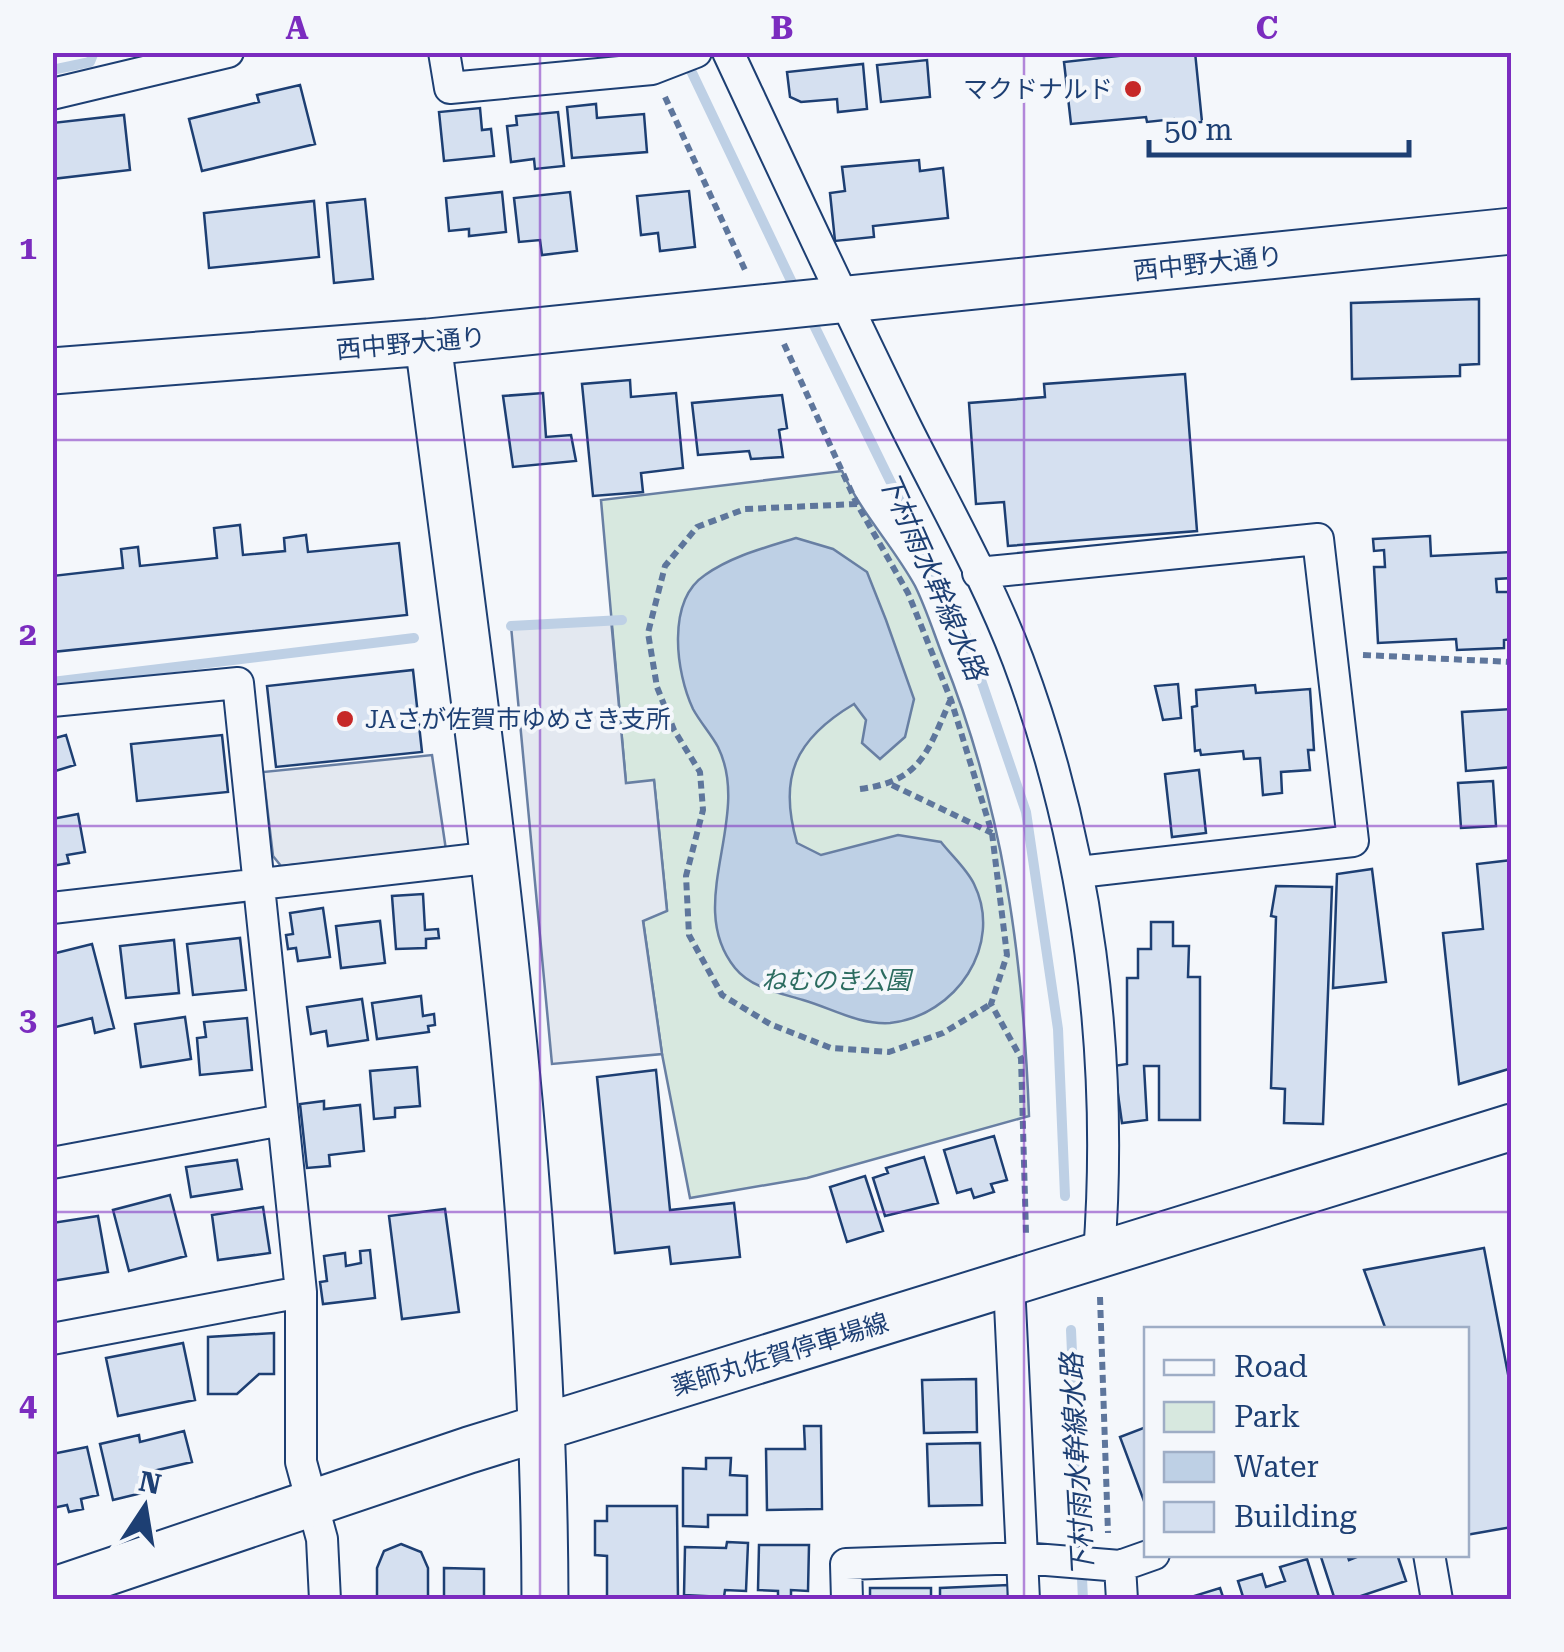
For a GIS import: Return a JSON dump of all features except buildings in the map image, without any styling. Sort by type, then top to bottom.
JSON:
[{"type":"street","points":[[52,94],[120,65],[228,52]]},
{"type":"street","points":[[444,52],[450,88],[652,69],[696,52]]},
{"type":"street","points":[[728,52],[1017,658],[1059,789],[1080,872],[1096,1009],[1103,1206],[1100,1276]]},
{"type":"street","name":"西中野大通り","points":[[52,371],[428,342],[1512,232]]},
{"type":"street","points":[[428,342],[494,858],[544,1426],[545,1600]]},
{"type":"street","points":[[978,573],[1318,539],[1353,841],[1080,872]]},
{"type":"street","points":[[52,701],[238,683],[301,1292],[301,1462],[322,1539],[326,1600]]},
{"type":"street","points":[[52,908],[494,858]]},
{"type":"street","points":[[52,1163],[282,1120]]},
{"type":"street","name":"薬師丸佐賀停車場線","points":[[52,1592],[1021,1264],[1100,1276],[1512,1127]]},
{"type":"street","points":[[1021,1264],[1035,1559],[1024,1600]]},
{"type":"street","points":[[52,1339],[301,1292]]},
{"type":"street","points":[[847,1600],[846,1564],[1035,1559],[1120,1566],[1146,1557]]},
{"type":"street","points":[[1430,1557],[1437,1600]]},
{"type":"street","points":[[1120,1566],[1122,1600]]},
{"type":"path","points":[[652,69],[741,264],[769,308],[857,504],[908,593],[950,700],[992,833],[1008,955],[990,1004],[943,1033],[889,1052],[831,1048],[770,1024],[722,994],[689,935],[686,876],[702,810],[700,772],[674,730],[656,688],[648,633],[665,566],[697,527],[745,509],[857,504]]},
{"type":"path","points":[[1331,654],[1512,662]]},
{"type":"path","points":[[860,789],[891,785],[922,763],[950,700]]},
{"type":"path","points":[[891,785],[992,833]]},
{"type":"path","points":[[990,1004],[1020,1058],[1021,1264]]},
{"type":"path","points":[[1100,1276],[1108,1548],[1120,1566]]},
{"type":"green space","name":"ねむのき公園","points":[[842,471],[919,594],[981,770],[1015,939],[1029,1116],[807,1178],[690,1198],[662,1054],[643,920],[667,910],[654,781],[626,784],[601,500]]},
{"type":"shaded area","points":[[611,619],[626,783],[654,780],[667,911],[643,921],[662,1054],[552,1064],[511,626]]},
{"type":"shaded area","points":[[432,755],[446,850],[281,866],[273,856],[263,772]]},
{"type":"water","points":[[796,538],[833,549],[867,572],[914,699],[905,737],[880,759],[862,743],[866,720],[854,704],[834,717],[805,746],[791,779],[797,843],[821,855],[898,835],[941,842],[971,878],[982,907],[983,930],[968,974],[935,1007],[914,1018],[890,1023],[856,1019],[766,989],[735,968],[721,943],[715,916],[728,802],[727,774],[718,747],[687,694],[679,658],[680,619],[693,587],[715,568]]},
{"type":"waterway","points":[[52,70],[90,62],[94,52]]},
{"type":"waterway","name":"下村雨水幹線水路","points":[[685,58],[796,291]]},
{"type":"waterway","name":"下村雨水幹線水路","points":[[809,315],[966,636],[1026,812],[1058,1029],[1065,1196]]},
{"type":"waterway","points":[[511,626],[622,620]]},
{"type":"waterway","points":[[52,682],[414,638]]},
{"type":"waterway","name":"下村雨水幹線水路","points":[[1071,1330],[1083,1600]]},
{"type":"place","name":"マクドナルド","points":[[1133,89]]},
{"type":"place","name":"JAさが佐賀市ゆめさき支所","points":[[345,719]]}]
